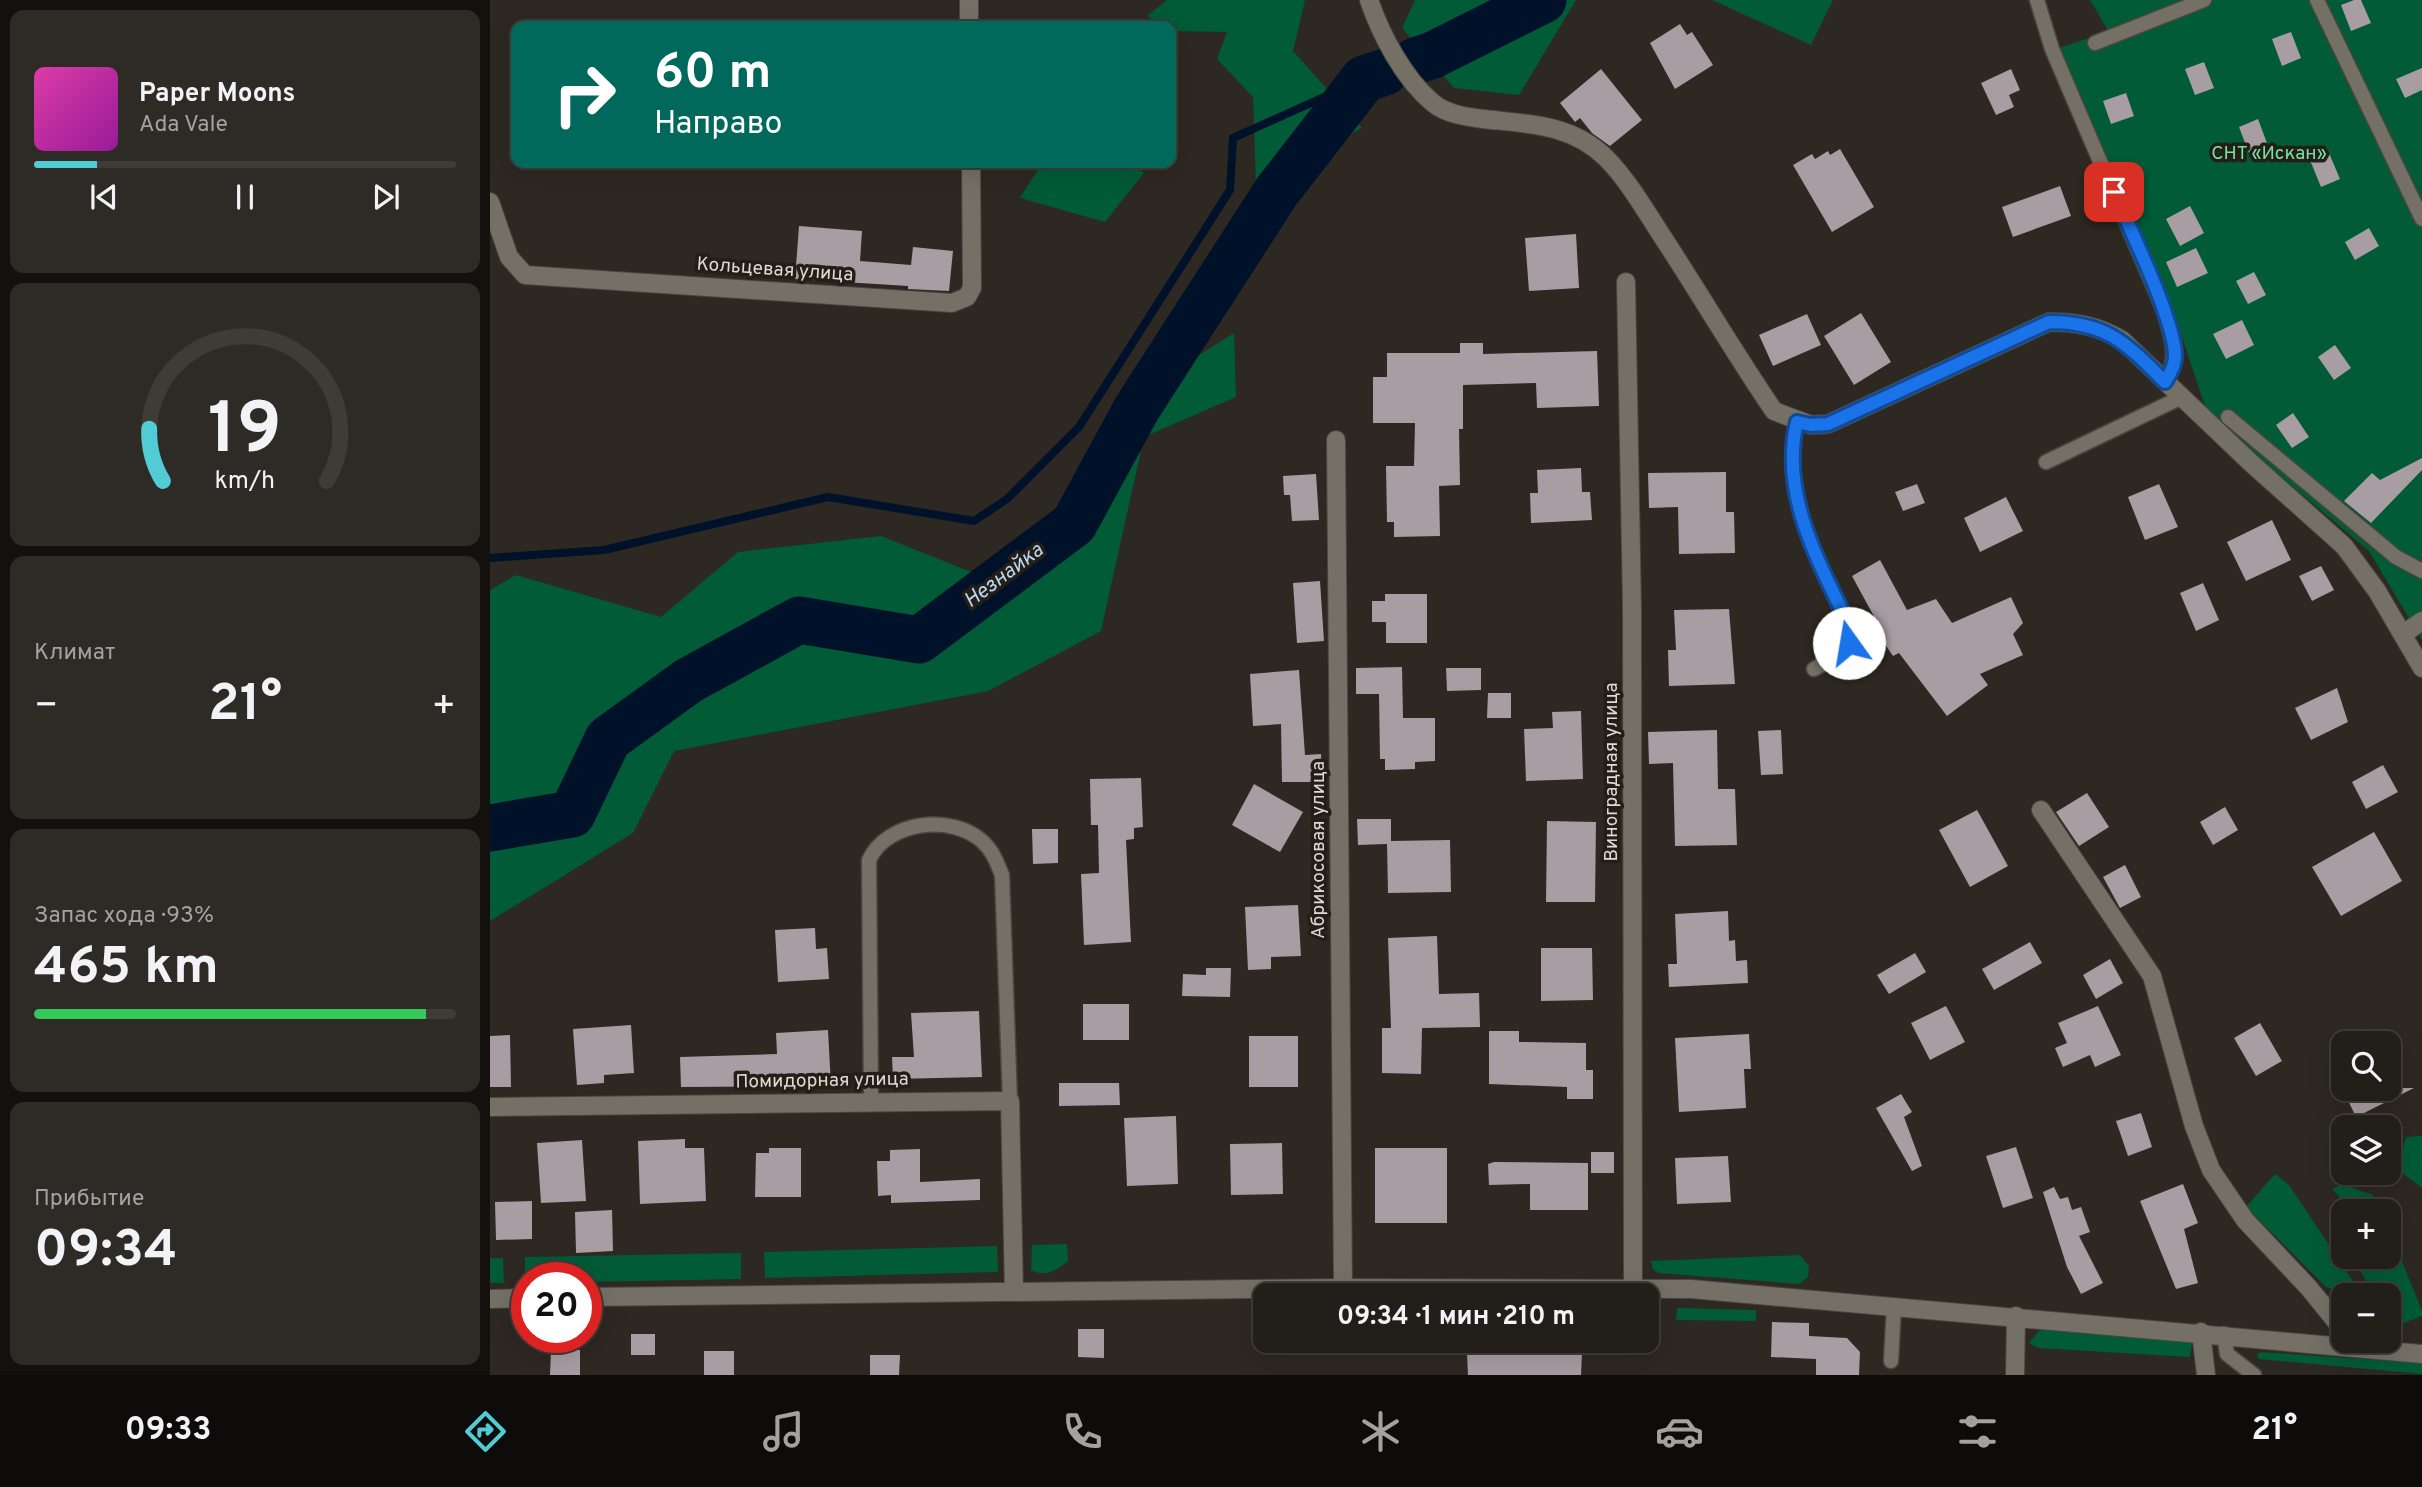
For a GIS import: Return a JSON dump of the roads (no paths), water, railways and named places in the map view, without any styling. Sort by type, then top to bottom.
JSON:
[{"type":"street","points":[[969,0],[970,21]]},
{"type":"street","points":[[1369,0],[1378,25],[1409,74],[1433,104],[1469,117],[1545,125],[1566,131],[1608,160],[1635,195],[1774,411],[1797,422],[1828,424],[2049,322],[2074,322],[2100,328],[2122,340],[2344,547],[2414,627],[2422,668]]},
{"type":"street","name":"Кольцевая улица","points":[[490,202],[509,257],[525,275],[952,303],[967,297],[972,288],[971,168]]},
{"type":"street","name":"Виноградная улица","points":[[1626,282],[1632,608],[1633,1283]]},
{"type":"street","name":"Абрикосовая улица","points":[[1336,440],[1343,1283]]},
{"type":"street","points":[[2040,810],[2152,976],[2194,1126],[2211,1170],[2245,1220],[2331,1315]]},
{"type":"street","points":[[1010,1101],[1014,1292]]},
{"type":"street","name":"Помидорная улица","points":[[490,1107],[1010,1101]]},
{"type":"street","points":[[602,1297],[1253,1289]]},
{"type":"street","points":[[1659,1289],[1730,1292],[2331,1342]]},
{"type":"street","points":[[490,1298],[511,1298]]},
{"type":"street","points":[[2015,1375],[2016,1316]]},
{"type":"street","points":[[2201,1332],[2206,1375]]},
{"type":"street","points":[[2401,1351],[2422,1354]]},
{"type":"lane","points":[[2037,0],[2052,49],[2164,311],[2175,355],[2173,369],[2165,382]]},
{"type":"lane","points":[[2095,43],[2204,0]]},
{"type":"lane","points":[[2317,0],[2422,219]]},
{"type":"lane","points":[[2046,462],[2182,397]]},
{"type":"lane","points":[[2228,417],[2396,557],[2422,571]]},
{"type":"lane","points":[[1797,422],[1793,440],[1794,488],[1810,543],[1852,631],[1846,651],[1814,669]]},
{"type":"lane","points":[[871,1101],[869,860],[879,843],[897,833],[915,827],[941,824],[962,828],[982,841],[991,850],[1002,874],[1010,1101]]},
{"type":"lane","points":[[1891,1361],[1895,1306]]},
{"type":"lane","points":[[2224,1334],[2227,1354],[2254,1375]]},
{"type":"waterway","name":"Незнайка","points":[[1415,61],[1433,55],[1543,0]]},
{"type":"waterway","name":"Незнайка","points":[[490,828],[572,814],[608,739],[688,681],[799,620],[919,640],[1074,524],[1137,408],[1277,191],[1364,79],[1385,72]]},
{"type":"waterway","name":"Незнайка","points":[[490,558],[604,550],[828,497],[974,521],[1007,499],[1079,427],[1230,190],[1233,138],[1364,79]]},
{"type":"park label","name":"СНТ «Искан»","points":[[2269,154]]}]
